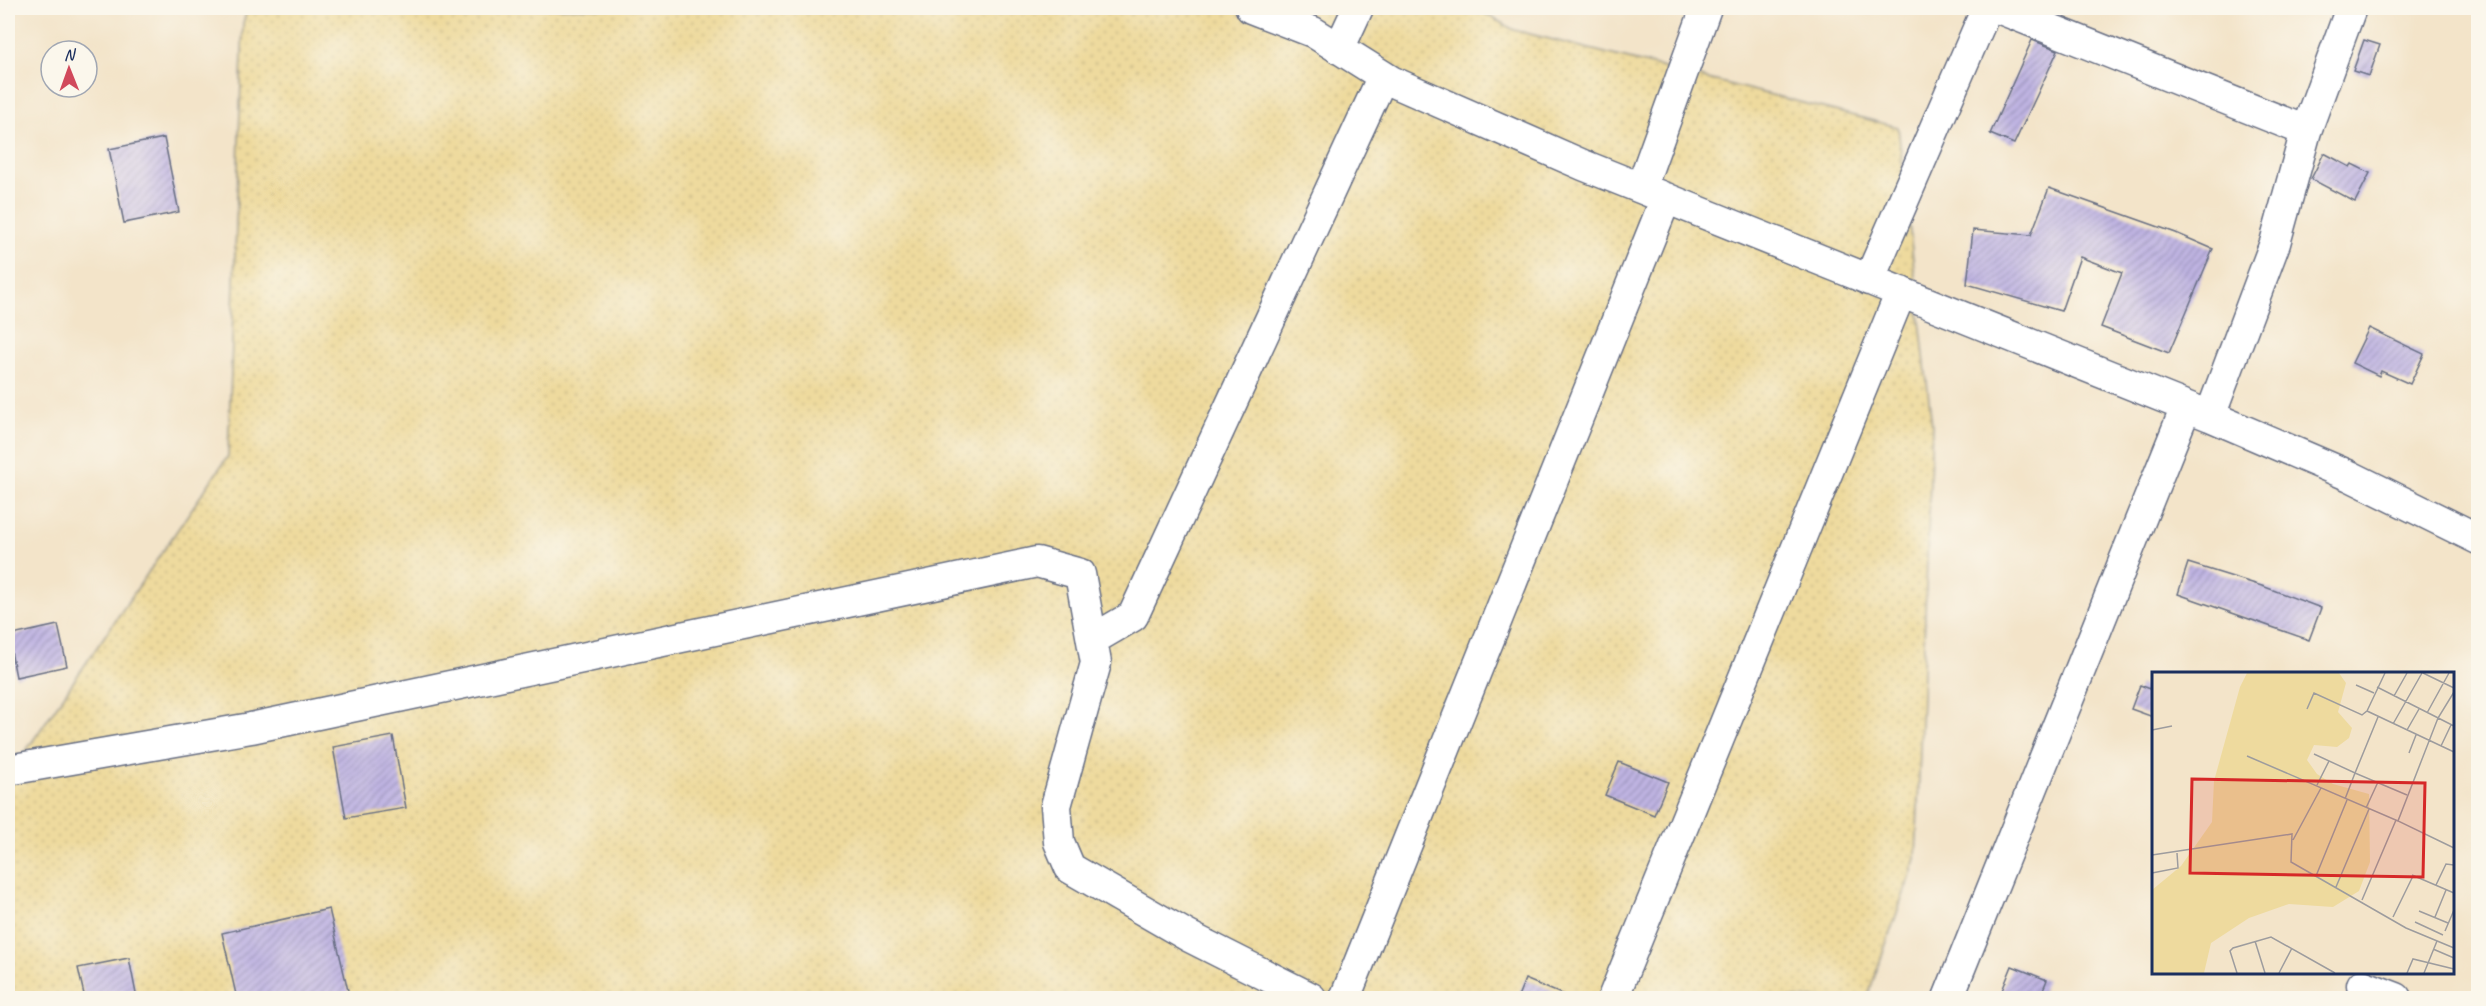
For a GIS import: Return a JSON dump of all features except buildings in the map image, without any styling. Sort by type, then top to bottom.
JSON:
[{"type":"street","points":[[1251,8],[1313,32],[1383,76],[1654,193],[2198,412],[2350,476],[2478,539]]},
{"type":"street","points":[[1339,49],[1358,8]]},
{"type":"street","points":[[1346,999],[1654,193],[1706,8]]},
{"type":"street","points":[[1869,280],[1987,8]]},
{"type":"street","points":[[1998,8],[2306,131]]},
{"type":"street","points":[[1948,999],[2198,412],[2275,243],[2306,131],[2351,8]]},
{"type":"street","points":[[1092,640],[1133,616],[1383,76]]},
{"type":"street","points":[[1613,999],[1901,292]]},
{"type":"street","points":[[8,770],[251,728],[1038,562],[1080,574],[1096,663],[1056,806],[1059,842],[1070,868],[1188,936],[1311,999]]},
{"type":"sand","points":[[248,8],[1475,8],[1514,30],[1898,127],[1932,426],[1916,859],[1867,998],[8,998],[8,777],[228,456],[243,23]]}]
